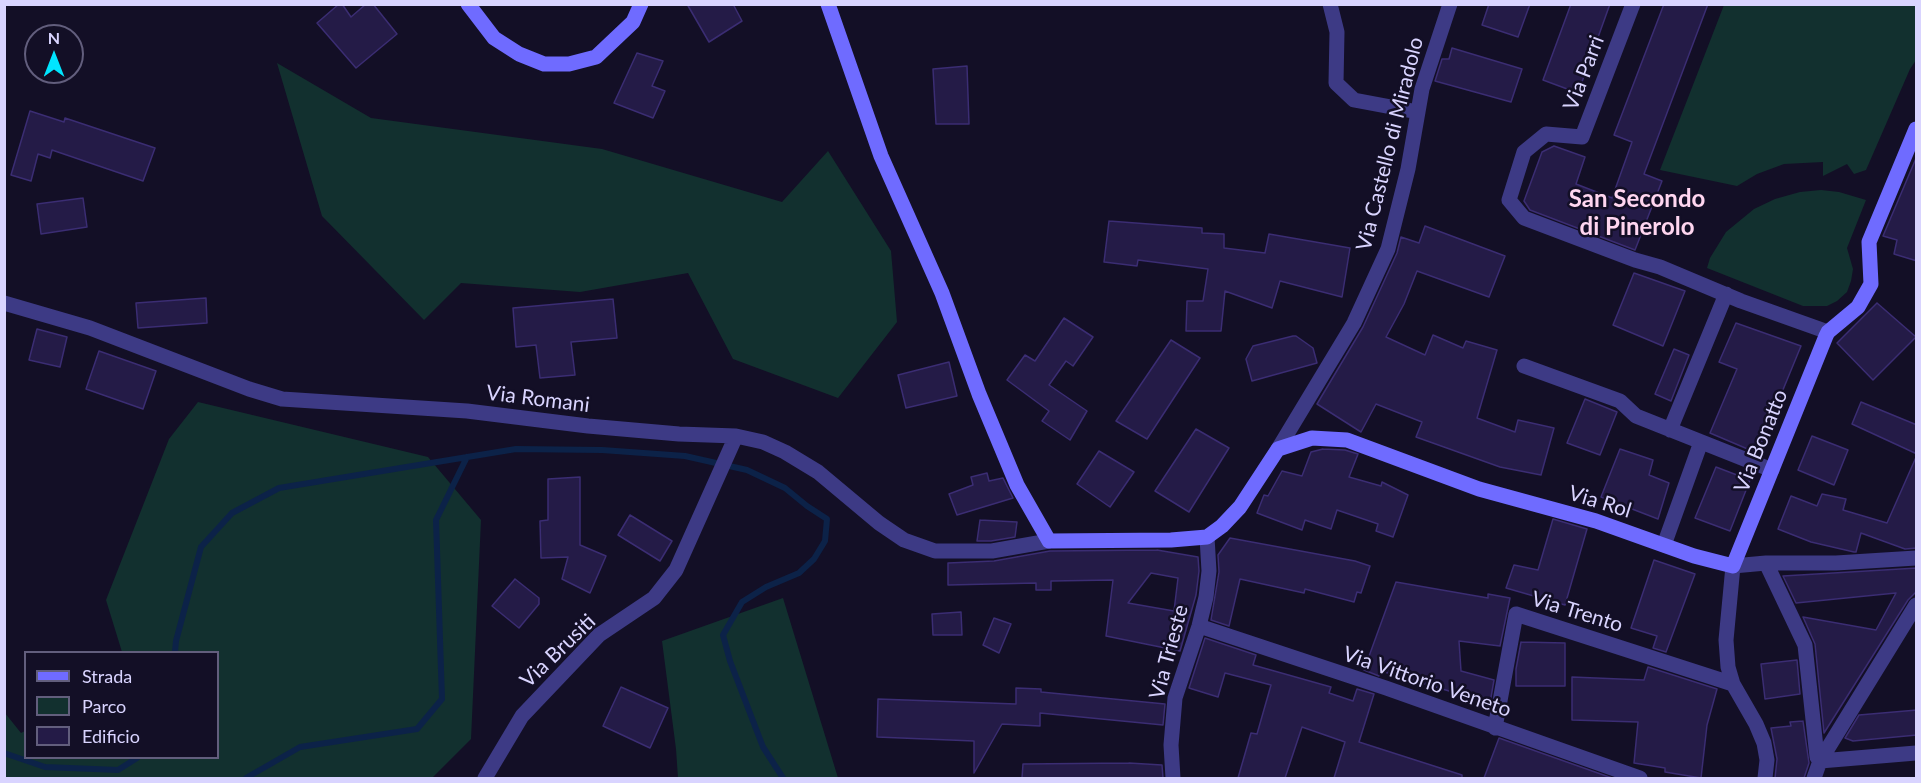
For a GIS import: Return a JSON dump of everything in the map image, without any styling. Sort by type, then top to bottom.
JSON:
[{"type":"street","points":[[468,4],[494,38],[519,54],[544,64],[569,64],[596,57],[633,22],[640,4]]},
{"type":"street","points":[[828,4],[881,156],[942,293],[979,394],[1017,485],[1049,541],[1171,540],[1207,537],[1222,526],[1240,507],[1278,449]]},
{"type":"street","points":[[1330,4],[1337,32],[1336,83],[1354,100],[1418,112]]},
{"type":"street","name":"Via Castello di Miradolo","points":[[1278,449],[1354,322],[1388,249],[1408,169],[1422,89],[1450,4]]},
{"type":"street","name":"Via Parri","points":[[1633,4],[1582,137],[1546,134],[1524,152],[1509,200],[1524,218],[1660,267],[1726,294]]},
{"type":"street","name":"Via Bonatto","points":[[1733,566],[1828,332],[1858,307],[1871,284],[1869,242],[1917,129]]},
{"type":"street","points":[[1670,430],[1726,294],[1828,332]]},
{"type":"street","name":"Via Romani","points":[[4,303],[90,328],[249,389],[282,399],[466,411],[588,426],[763,442],[818,472],[879,523],[904,540],[935,550],[992,550],[1049,541]]},
{"type":"street","points":[[1524,366],[1620,401],[1636,416],[1772,470]]},
{"type":"street","name":"Via Rol","points":[[1278,449],[1312,438],[1347,440],[1479,489],[1596,521],[1718,563],[1733,566],[1917,558]]},
{"type":"street","name":"Via Brusiti","points":[[485,778],[522,716],[599,635],[654,598],[676,570],[734,440]]},
{"type":"street","points":[[1664,545],[1701,442]]},
{"type":"street","name":"Via Trieste","points":[[1173,778],[1171,745],[1175,698],[1199,626],[1206,597],[1209,571],[1207,537]]},
{"type":"street","points":[[1766,563],[1805,645],[1817,757],[1820,761]]},
{"type":"street","points":[[1733,566],[1726,640],[1728,667],[1733,684],[1756,724],[1765,751],[1765,778]]},
{"type":"street","points":[[1814,778],[1820,761],[1917,605]]},
{"type":"street","name":"Via Trento","points":[[1495,728],[1516,614],[1733,684]]},
{"type":"street","name":"Via Vittorio Veneto","points":[[1199,626],[1386,688],[1640,778]]},
{"type":"street","points":[[1820,761],[1917,753]]},
{"type":"green space","points":[[1724,5],[1916,5],[1916,60],[1866,170],[1854,174],[1847,164],[1823,176],[1823,162],[1784,164],[1757,174],[1737,186],[1660,170]]},
{"type":"green space","points":[[277,63],[371,118],[602,149],[782,202],[828,151],[891,251],[897,322],[838,398],[733,359],[688,273],[580,292],[461,283],[424,320],[322,216]]},
{"type":"green space","points":[[1821,190],[1839,192],[1866,200],[1847,248],[1853,269],[1851,281],[1847,292],[1837,301],[1827,306],[1803,306],[1707,268],[1710,258],[1726,232],[1754,209],[1775,199],[1800,192]]},
{"type":"green space","points":[[198,402],[428,457],[481,520],[471,739],[432,778],[5,778],[5,713],[21,733],[24,732],[24,759],[219,759],[219,651],[122,651],[106,600],[169,439]]},
{"type":"green space","points":[[783,598],[838,778],[678,778],[662,641]]},
{"type":"building","points":[[339,4],[342,4],[351,17],[366,4],[373,4],[397,34],[356,68],[317,23]]},
{"type":"building","points":[[687,4],[733,4],[742,21],[709,42]]},
{"type":"building","points":[[1489,4],[1530,4],[1518,37],[1482,25]]},
{"type":"building","points":[[1571,4],[1610,4],[1578,93],[1543,80]]},
{"type":"building","points":[[1664,4],[1708,4],[1644,174],[1662,181],[1635,250],[1530,210],[1524,201],[1542,152],[1554,146],[1585,157],[1576,184],[1612,198],[1632,142],[1614,135]]},
{"type":"building","points":[[1452,48],[1522,69],[1511,102],[1435,81],[1442,59],[1449,59]]},
{"type":"building","points":[[637,53],[663,61],[652,86],[665,91],[653,118],[614,103]]},
{"type":"building","points":[[967,66],[969,124],[936,124],[933,69]]},
{"type":"building","points":[[30,111],[64,122],[65,118],[155,148],[143,181],[52,150],[50,158],[38,154],[31,181],[11,175]]},
{"type":"building","points":[[1917,156],[1917,261],[1894,254],[1897,240],[1883,236]]},
{"type":"building","points":[[83,198],[87,227],[41,234],[37,204]]},
{"type":"building","points":[[1109,221],[1202,228],[1202,233],[1224,234],[1224,248],[1265,253],[1269,234],[1350,248],[1342,297],[1280,281],[1272,308],[1225,291],[1221,331],[1186,331],[1187,301],[1203,301],[1208,269],[1138,260],[1137,266],[1104,262]]},
{"type":"building","points":[[1425,226],[1505,256],[1489,297],[1417,271],[1404,304],[1386,337],[1425,355],[1433,335],[1463,348],[1466,341],[1497,350],[1477,418],[1515,432],[1518,420],[1554,428],[1541,475],[1500,467],[1416,437],[1422,422],[1376,404],[1361,432],[1317,404],[1363,327],[1397,253],[1401,237],[1419,243]]},
{"type":"building","points":[[1634,273],[1685,291],[1663,346],[1613,325]]},
{"type":"building","points":[[206,298],[207,323],[138,328],[136,303]]},
{"type":"building","points":[[613,299],[617,338],[571,342],[575,375],[540,378],[536,345],[516,347],[513,308]]},
{"type":"building","points":[[1877,303],[1916,337],[1873,380],[1837,343]]},
{"type":"building","points":[[1064,318],[1093,337],[1073,366],[1066,361],[1049,385],[1087,411],[1070,440],[1042,421],[1049,411],[1007,380],[1025,355],[1035,361]]},
{"type":"building","points":[[1736,323],[1801,346],[1757,453],[1710,433],[1737,369],[1719,362]]},
{"type":"building","points":[[37,329],[67,337],[60,367],[29,360]]},
{"type":"building","points":[[1293,336],[1313,348],[1317,363],[1252,381],[1246,359],[1253,346]]},
{"type":"building","points":[[1171,340],[1200,358],[1147,439],[1116,421]]},
{"type":"building","points":[[1674,349],[1689,355],[1671,401],[1655,394]]},
{"type":"building","points":[[99,351],[156,371],[143,409],[86,389]]},
{"type":"building","points":[[949,362],[957,396],[906,408],[898,375]]},
{"type":"building","points":[[1585,399],[1617,412],[1600,455],[1567,443]]},
{"type":"building","points":[[1861,402],[1917,425],[1917,454],[1852,424]]},
{"type":"building","points":[[1196,429],[1229,448],[1189,512],[1155,491]]},
{"type":"building","points":[[1812,436],[1848,450],[1834,485],[1798,470]]},
{"type":"building","points":[[1323,449],[1345,450],[1358,454],[1349,477],[1381,486],[1382,482],[1408,495],[1393,537],[1376,531],[1378,524],[1337,510],[1331,529],[1305,520],[1302,530],[1257,513],[1264,495],[1268,496],[1282,471],[1302,476],[1311,452]]},
{"type":"building","points":[[1620,449],[1653,460],[1649,475],[1669,483],[1658,519],[1601,497]]},
{"type":"building","points":[[1099,451],[1134,472],[1110,507],[1077,484]]},
{"type":"building","points":[[1917,455],[1917,548],[1905,549],[1861,533],[1856,552],[1854,552],[1811,542],[1778,529],[1791,496],[1817,506],[1822,494],[1846,499],[1843,510],[1887,523]]},
{"type":"building","points":[[1716,467],[1750,480],[1730,531],[1695,518]]},
{"type":"building","points":[[987,473],[989,481],[1003,478],[1013,498],[957,515],[949,494],[973,485],[971,477]]},
{"type":"building","points":[[580,477],[580,545],[606,556],[590,593],[562,579],[568,557],[541,558],[540,521],[548,520],[548,479]]},
{"type":"building","points":[[630,515],[672,541],[660,561],[618,535]]},
{"type":"building","points":[[1553,519],[1587,529],[1565,605],[1506,588],[1514,565],[1538,570]]},
{"type":"building","points":[[980,520],[1017,522],[1015,537],[977,541]]},
{"type":"building","points":[[1230,538],[1355,561],[1370,566],[1361,593],[1357,592],[1354,602],[1305,589],[1304,593],[1240,579],[1229,626],[1211,620],[1219,572],[1218,555]]},
{"type":"building","points":[[1157,550],[1198,557],[1196,595],[1180,651],[1106,636],[1113,580],[1051,581],[1051,590],[1036,590],[1036,583],[948,585],[948,563],[994,561],[1050,551]],"holes":[[[1151,573],[1178,578],[1174,611],[1128,603]]]},
{"type":"building","points":[[1654,560],[1695,574],[1666,652],[1653,648],[1657,636],[1631,628]]},
{"type":"building","points":[[1917,568],[1917,591],[1908,600],[1824,733],[1815,644],[1803,617],[1876,630],[1896,593],[1796,603],[1783,576]]},
{"type":"building","points":[[515,579],[539,598],[539,604],[519,628],[492,606]]},
{"type":"building","points":[[1396,582],[1488,598],[1488,594],[1510,598],[1500,646],[1459,641],[1461,671],[1494,680],[1490,703],[1381,671],[1379,676],[1364,670]]},
{"type":"building","points":[[961,612],[962,635],[933,635],[932,614]]},
{"type":"building","points":[[994,618],[1011,624],[999,653],[983,645]]},
{"type":"building","points":[[1205,638],[1256,655],[1253,665],[1331,687],[1329,693],[1353,701],[1357,689],[1374,694],[1359,742],[1462,775],[1462,778],[1334,778],[1345,742],[1302,727],[1285,778],[1238,778],[1251,733],[1257,734],[1271,685],[1225,673],[1218,697],[1189,688]]},
{"type":"building","points":[[1521,642],[1565,643],[1565,686],[1516,686],[1516,669]]},
{"type":"building","points":[[1797,660],[1800,694],[1765,699],[1761,664]]},
{"type":"building","points":[[1648,667],[1717,689],[1707,725],[1701,778],[1665,772],[1665,768],[1634,763],[1638,722],[1572,720],[1572,677],[1644,680]]},
{"type":"building","points":[[621,687],[668,708],[650,748],[603,726]]},
{"type":"building","points":[[1016,688],[1165,704],[1163,725],[1040,713],[1040,726],[1002,724],[974,773],[974,741],[877,737],[878,699],[1016,704]]},
{"type":"building","points":[[1917,710],[1917,735],[1853,741],[1845,738],[1859,715]]},
{"type":"building","points":[[1803,721],[1809,763],[1804,778],[1775,778],[1777,759],[1771,728],[1791,726],[1790,722]]},
{"type":"building","points":[[1499,738],[1612,778],[1484,778]]},
{"type":"building","points":[[1023,764],[1162,765],[1163,778],[1022,778]]},
{"type":"waterway","points":[[175,651],[201,547],[232,513],[279,488],[516,449],[602,450],[685,456],[747,470],[785,488],[827,519],[825,541],[814,559],[799,573],[766,587],[742,602],[723,635],[730,661],[763,747],[783,778]]},
{"type":"waterway","points":[[246,778],[300,747],[417,729],[442,699],[436,520],[467,457]]},
{"type":"waterway","points":[[4,753],[45,767],[118,770],[135,759]]},
{"type":"district","name":"San Secondo di Pinerolo","points":[[1637,213]]}]
